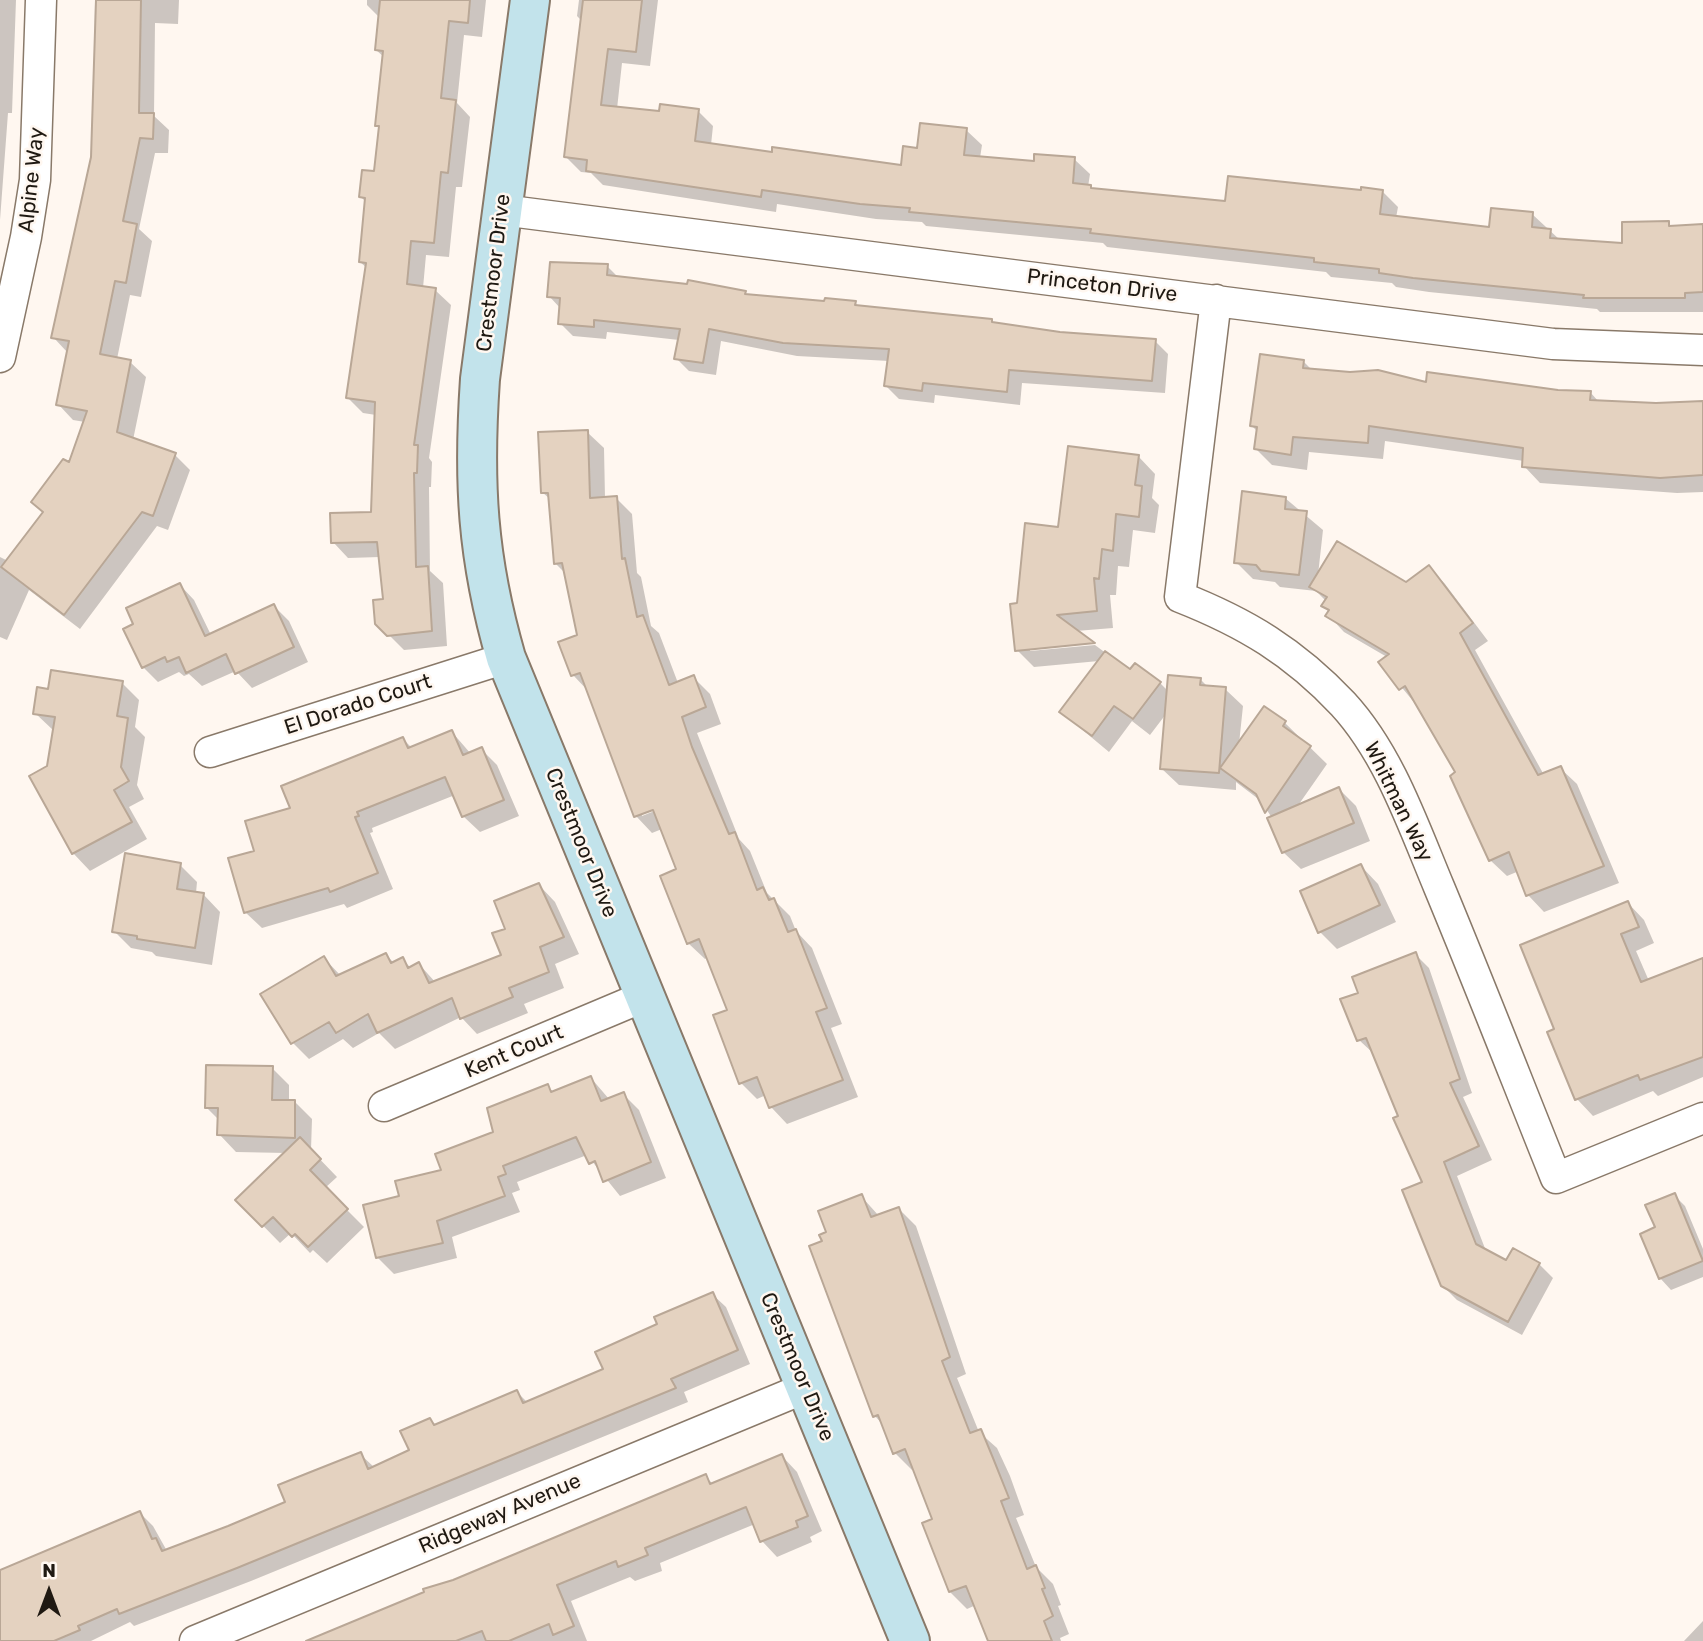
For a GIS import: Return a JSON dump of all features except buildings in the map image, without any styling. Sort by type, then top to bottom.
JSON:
[{"type":"street","name":"Alpine Way","points":[[0,357],[26,237],[35,180],[41,0]]},
{"type":"street","name":"Crestmoor Drive","points":[[530,0],[480,379],[476,499],[492,611],[506,658],[643,997],[910,1641]]},
{"type":"street","name":"Princeton Drive","points":[[502,210],[1553,344],[1703,350]]},
{"type":"street","name":"Whitman Way","points":[[1216,300],[1180,597],[1265,636],[1304,665],[1345,706],[1378,754],[1421,844],[1556,1178],[1703,1118]]},
{"type":"street","name":"El Dorado Court","points":[[210,752],[506,658]]},
{"type":"street","name":"Kent Court","points":[[384,1107],[643,997]]},
{"type":"street","name":"Ridgeway Avenue","points":[[195,1641],[805,1388]]}]
